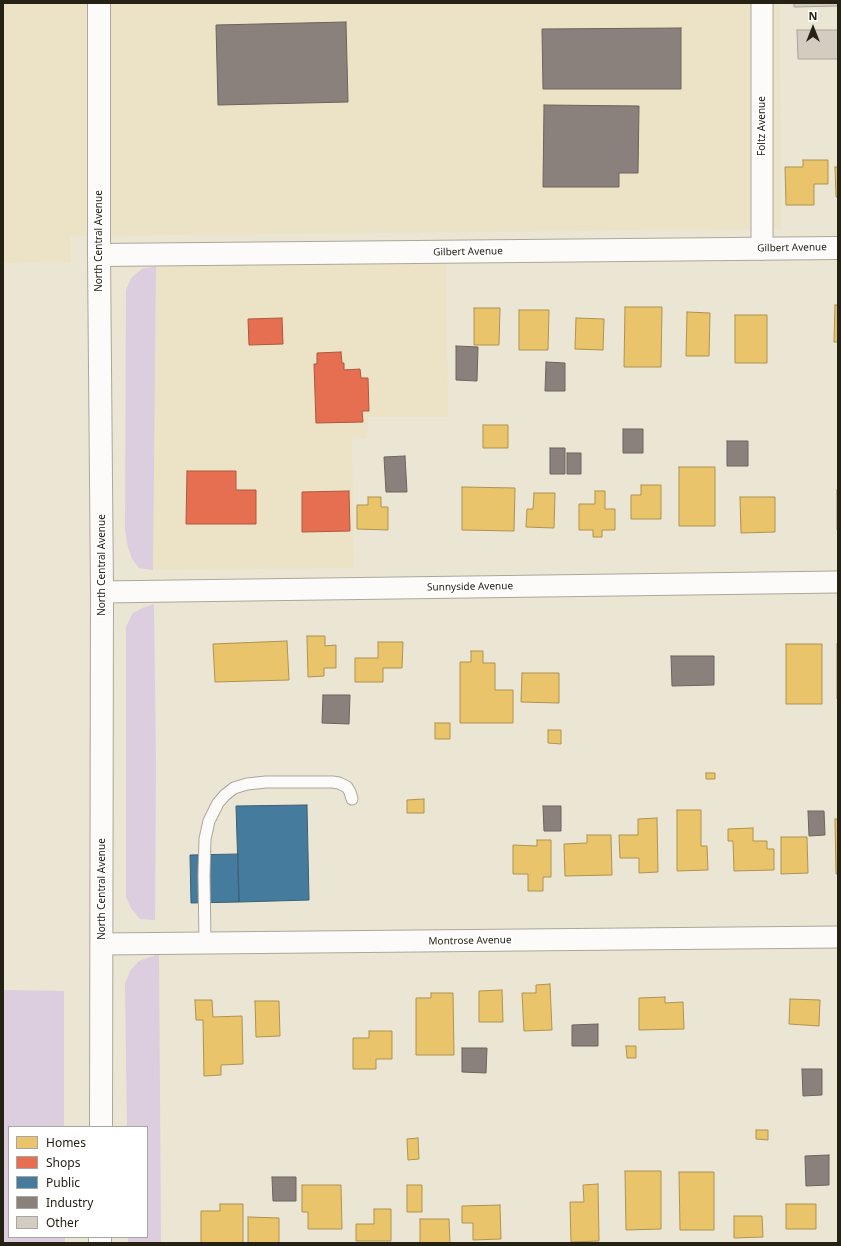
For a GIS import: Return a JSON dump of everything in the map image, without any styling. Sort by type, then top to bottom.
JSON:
[{"type":"main road","name":"North Central Avenue","points":[[99,3],[99,255],[102,592],[101,1126]]},
{"type":"main road","name":"Gilbert Avenue","points":[[99,255],[838,248]]},
{"type":"street","name":"Foltz Avenue","points":[[762,3],[762,249]]},
{"type":"street","name":"Sunnyside Avenue","points":[[102,592],[838,582]]},
{"type":"street","name":"Montrose Avenue","points":[[102,944],[838,937]]},
{"type":"lane","points":[[205,943],[205,839],[209,821],[218,803],[225,795],[234,788],[247,784],[266,782],[332,782],[339,783],[347,787],[352,799]]},
{"type":"shaded area","points":[[3,3],[780,3],[781,229],[70,236],[71,262],[3,263]]},
{"type":"shaded area","points":[[446,263],[448,417],[368,417],[367,438],[352,438],[354,568],[153,570],[156,266]]},
{"type":"shaded area","points":[[156,266],[153,570],[139,568],[132,559],[125,530],[126,290],[131,278],[142,269]]},
{"type":"shaded area","points":[[154,604],[156,766],[155,920],[140,919],[131,908],[126,897],[126,627],[132,614],[142,608]]},
{"type":"shaded area","points":[[159,954],[161,1243],[128,1243],[128,1238],[148,1238],[148,1126],[127,1126],[125,984],[130,971],[139,961]]},
{"type":"shaded area","points":[[3,990],[64,991],[64,1126],[8,1126],[8,1238],[65,1238],[65,1243],[3,1243]]},
{"type":"building: Homes","points":[[803,160],[828,160],[828,184],[814,184],[814,205],[786,205],[785,167],[803,167]]},
{"type":"building: Homes","points":[[835,167],[838,167],[838,197],[836,197]]},
{"type":"building: Homes","points":[[835,305],[838,305],[838,342],[834,342]]},
{"type":"building: Homes","points":[[625,307],[662,307],[661,367],[624,367]]},
{"type":"building: Homes","points":[[474,308],[500,308],[499,345],[474,345]]},
{"type":"building: Homes","points":[[519,310],[549,310],[548,350],[519,350]]},
{"type":"building: Homes","points":[[687,312],[710,313],[709,356],[686,356]]},
{"type":"building: Homes","points":[[735,315],[767,315],[767,363],[735,363]]},
{"type":"building: Homes","points":[[576,318],[604,319],[603,350],[575,349]]},
{"type":"building: Homes","points":[[483,425],[508,425],[508,448],[483,448]]},
{"type":"building: Homes","points":[[679,467],[715,467],[715,526],[679,526]]},
{"type":"building: Homes","points":[[641,485],[661,485],[661,519],[631,519],[631,495],[641,495]]},
{"type":"building: Homes","points":[[462,487],[515,488],[514,531],[462,530]]},
{"type":"building: Homes","points":[[838,490],[838,530],[837,530]]},
{"type":"building: Homes","points":[[595,491],[605,491],[605,509],[615,509],[615,530],[602,530],[602,537],[593,537],[593,530],[579,530],[579,504],[595,504]]},
{"type":"building: Homes","points":[[534,493],[555,493],[554,528],[526,527],[527,509],[533,509]]},
{"type":"building: Homes","points":[[368,497],[381,497],[381,507],[388,507],[388,530],[357,529],[357,505],[368,505]]},
{"type":"building: Homes","points":[[740,497],[775,497],[775,532],[741,533]]},
{"type":"building: Homes","points":[[307,636],[325,636],[325,646],[336,645],[336,668],[324,668],[324,676],[308,677]]},
{"type":"building: Homes","points":[[287,641],[289,680],[215,682],[213,644]]},
{"type":"building: Homes","points":[[378,642],[403,642],[402,668],[383,668],[383,682],[355,682],[355,658],[378,658]]},
{"type":"building: Homes","points":[[786,644],[822,644],[822,704],[786,704]]},
{"type":"building: Homes","points":[[838,644],[838,699],[837,699]]},
{"type":"building: Homes","points":[[471,651],[483,651],[483,663],[495,663],[495,690],[513,690],[513,723],[460,723],[460,662],[471,662]]},
{"type":"building: Homes","points":[[522,673],[559,673],[559,703],[521,702]]},
{"type":"building: Homes","points":[[435,723],[450,723],[450,739],[435,739]]},
{"type":"building: Homes","points":[[548,730],[561,730],[561,744],[548,743]]},
{"type":"building: Homes","points":[[706,773],[715,773],[715,779],[706,779]]},
{"type":"building: Homes","points":[[424,799],[424,813],[407,813],[407,800]]},
{"type":"building: Homes","points":[[677,810],[701,810],[701,846],[707,846],[708,870],[677,871]]},
{"type":"building: Homes","points":[[657,818],[658,872],[639,873],[639,858],[620,858],[619,835],[638,835],[638,819]]},
{"type":"building: Homes","points":[[835,819],[838,819],[838,874],[836,874]]},
{"type":"building: Homes","points":[[753,828],[753,841],[767,841],[767,849],[774,849],[774,870],[734,871],[733,841],[728,841],[728,829]]},
{"type":"building: Homes","points":[[587,835],[611,835],[612,875],[565,876],[564,844],[587,843]]},
{"type":"building: Homes","points":[[781,837],[807,837],[808,873],[781,874]]},
{"type":"building: Homes","points":[[537,840],[551,840],[551,877],[543,877],[543,891],[528,891],[528,874],[513,874],[513,845],[537,846]]},
{"type":"building: Homes","points":[[550,984],[552,1030],[524,1031],[522,993],[536,993],[536,985]]},
{"type":"building: Homes","points":[[502,990],[503,1022],[479,1022],[479,991]]},
{"type":"building: Homes","points":[[431,993],[453,993],[454,1055],[416,1055],[416,998],[431,998]]},
{"type":"building: Homes","points":[[665,997],[665,1003],[683,1002],[684,1029],[639,1030],[639,998]]},
{"type":"building: Homes","points":[[790,999],[820,1000],[819,1026],[789,1024]]},
{"type":"building: Homes","points":[[195,1000],[212,1000],[213,1017],[242,1016],[243,1064],[221,1065],[221,1075],[204,1076],[203,1020],[196,1020]]},
{"type":"building: Homes","points":[[255,1001],[279,1001],[280,1036],[256,1037]]},
{"type":"building: Homes","points":[[369,1031],[392,1031],[392,1059],[376,1059],[376,1069],[353,1069],[353,1038],[369,1038]]},
{"type":"building: Homes","points":[[626,1046],[636,1046],[636,1058],[627,1058]]},
{"type":"building: Homes","points":[[756,1130],[768,1130],[768,1140],[756,1139]]},
{"type":"building: Homes","points":[[418,1138],[419,1159],[408,1160],[407,1139]]},
{"type":"building: Homes","points":[[625,1171],[661,1171],[661,1229],[626,1230]]},
{"type":"building: Homes","points":[[679,1172],[714,1172],[714,1230],[680,1230]]},
{"type":"building: Homes","points":[[598,1184],[599,1241],[571,1242],[570,1202],[584,1202],[583,1185]]},
{"type":"building: Homes","points":[[302,1185],[341,1185],[342,1229],[308,1229],[308,1212],[302,1212]]},
{"type":"building: Homes","points":[[407,1185],[422,1185],[422,1212],[407,1212]]},
{"type":"building: Homes","points":[[220,1204],[243,1204],[243,1243],[201,1243],[201,1211],[220,1211]]},
{"type":"building: Homes","points":[[786,1204],[816,1204],[816,1229],[786,1229]]},
{"type":"building: Homes","points":[[500,1205],[501,1239],[473,1240],[473,1223],[462,1223],[462,1206]]},
{"type":"building: Homes","points":[[374,1209],[391,1209],[391,1241],[356,1241],[356,1224],[374,1224]]},
{"type":"building: Homes","points":[[734,1216],[762,1216],[763,1237],[734,1238]]},
{"type":"building: Homes","points":[[248,1217],[279,1218],[279,1243],[248,1243]]},
{"type":"building: Homes","points":[[420,1219],[449,1219],[450,1243],[420,1243]]},
{"type":"building: Shops","points":[[282,318],[283,344],[249,345],[248,319]]},
{"type":"building: Shops","points":[[341,352],[344,370],[360,369],[361,378],[368,378],[369,411],[362,411],[363,422],[316,423],[314,364],[317,364],[317,353]]},
{"type":"building: Shops","points":[[187,471],[236,471],[236,490],[256,490],[256,524],[186,524]]},
{"type":"building: Shops","points":[[349,491],[350,531],[302,532],[302,492]]},
{"type":"building: Public","points":[[307,805],[309,900],[239,902],[236,806]]},
{"type":"building: Public","points":[[238,854],[239,902],[191,903],[190,855]]},
{"type":"building: Industry","points":[[346,22],[348,102],[218,105],[216,25]]},
{"type":"building: Industry","points":[[681,28],[681,89],[543,89],[542,29]]},
{"type":"building: Industry","points":[[544,105],[639,106],[638,173],[619,173],[619,187],[543,187]]},
{"type":"building: Industry","points":[[456,346],[478,347],[477,381],[456,380]]},
{"type":"building: Industry","points":[[546,362],[565,363],[565,391],[545,391]]},
{"type":"building: Industry","points":[[623,429],[643,429],[643,453],[623,453]]},
{"type":"building: Industry","points":[[727,441],[748,441],[748,466],[727,466]]},
{"type":"building: Industry","points":[[550,448],[565,448],[565,474],[550,474]]},
{"type":"building: Industry","points":[[567,453],[581,453],[581,474],[567,474]]},
{"type":"building: Industry","points":[[405,456],[407,492],[386,492],[384,457]]},
{"type":"building: Industry","points":[[671,656],[714,656],[714,685],[672,686]]},
{"type":"building: Industry","points":[[323,695],[350,695],[349,724],[322,723]]},
{"type":"building: Industry","points":[[543,806],[561,806],[561,831],[544,831]]},
{"type":"building: Industry","points":[[808,811],[824,811],[825,835],[809,836]]},
{"type":"building: Industry","points":[[598,1024],[598,1046],[572,1046],[572,1025]]},
{"type":"building: Industry","points":[[462,1048],[487,1048],[486,1073],[462,1072]]},
{"type":"building: Industry","points":[[802,1069],[822,1069],[822,1095],[803,1096]]},
{"type":"building: Industry","points":[[829,1155],[829,1185],[806,1186],[805,1156]]},
{"type":"building: Industry","points":[[272,1177],[296,1177],[296,1201],[273,1201]]},
{"type":"building: Other","points":[[794,3],[838,3],[838,6],[794,7]]},
{"type":"building: Other","points":[[797,30],[838,30],[838,59],[798,59]]}]
